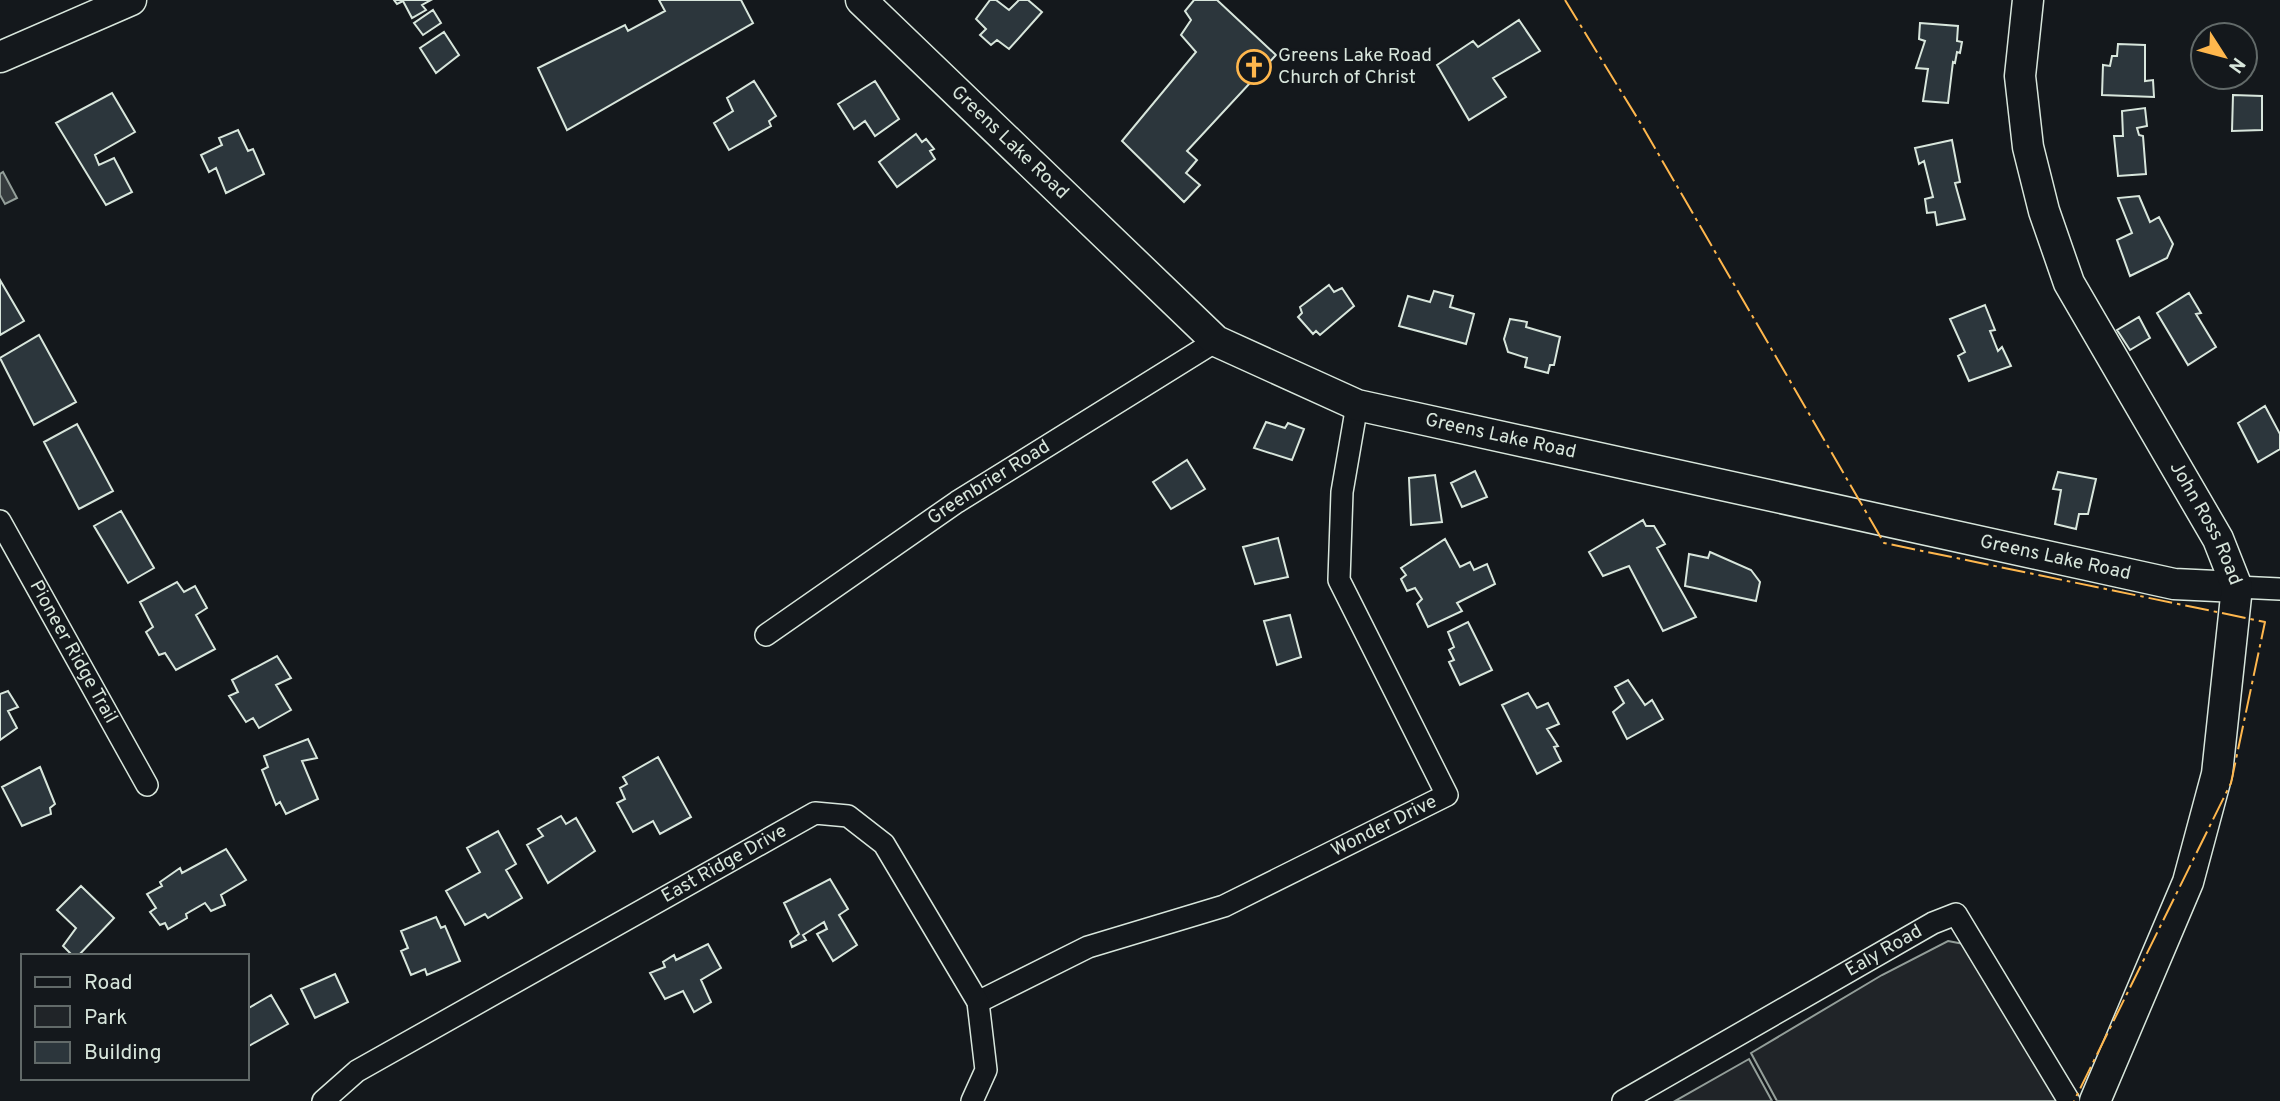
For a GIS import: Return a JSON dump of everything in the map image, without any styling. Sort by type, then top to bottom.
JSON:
[{"type":"street","points":[[0,57],[131,0]]},
{"type":"street","name":"Greens Lake Road","points":[[861,0],[1216,341],[1357,405],[2174,584],[2280,589]]},
{"type":"street","name":"John Ross Road","points":[[2028,0],[2020,76],[2028,147],[2052,235],[2069,283],[2211,527],[2237,587],[2217,774],[2188,882],[2095,1101]]},
{"type":"street","name":"Greenbrier Road","points":[[766,635],[957,502],[1216,341]]},
{"type":"street","name":"Wonder Drive","points":[[978,1002],[1088,947],[1224,906],[1447,795],[1339,580],[1342,492],[1357,405]]},
{"type":"street","name":"Pioneer Ridge Trail","points":[[0,521],[148,785]]},
{"type":"street","name":"East Ridge Drive","points":[[323,1101],[357,1071],[815,813],[848,816],[884,844],[978,1002],[986,1070],[972,1101]]},
{"type":"street","name":"Ealy Road","points":[[1623,1101],[1933,923],[1956,914],[2069,1101]]},
{"type":"green space","points":[[1948,941],[1969,945],[2061,1101],[1777,1101],[1751,1053],[1882,975]]},
{"type":"green space","points":[[1749,1059],[1772,1101],[1675,1101]]},
{"type":"shaded area","points":[[3,172],[17,198],[5,204],[0,195],[0,174]]},
{"type":"building","points":[[394,0],[431,0],[422,5],[426,10],[412,18],[403,1],[397,4]]},
{"type":"building","points":[[659,0],[741,0],[753,23],[567,130],[538,68],[625,25],[628,31],[665,11]]},
{"type":"building","points":[[990,0],[996,0],[1009,10],[1019,0],[1028,0],[1042,12],[1009,49],[997,40],[991,45],[980,35],[986,29],[976,19]]},
{"type":"building","points":[[1194,0],[1217,0],[1276,55],[1187,151],[1197,160],[1186,173],[1200,185],[1184,202],[1122,141],[1196,52],[1181,35],[1191,20],[1185,11]]},
{"type":"building","points":[[433,10],[441,23],[423,35],[414,23]]},
{"type":"building","points":[[1519,20],[1540,51],[1493,78],[1506,97],[1469,120],[1437,65],[1473,41],[1478,47]]},
{"type":"building","points":[[1920,23],[1958,26],[1957,41],[1962,42],[1960,53],[1957,52],[1955,63],[1953,62],[1948,103],[1923,101],[1928,69],[1916,68],[1925,41],[1919,39]]},
{"type":"building","points":[[444,32],[459,55],[436,73],[420,48]]},
{"type":"building","points":[[2118,44],[2145,45],[2145,81],[2153,80],[2154,97],[2102,95],[2103,65],[2110,66],[2112,56],[2117,56]]},
{"type":"building","points":[[754,81],[776,116],[769,121],[771,126],[729,150],[714,123],[733,111],[727,98]]},
{"type":"building","points":[[875,81],[899,119],[875,136],[865,121],[854,129],[838,104]]},
{"type":"building","points":[[112,93],[135,132],[95,155],[99,165],[114,158],[132,192],[106,205],[56,123]]},
{"type":"building","points":[[2233,95],[2262,96],[2262,130],[2232,131]]},
{"type":"building","points":[[2145,108],[2147,126],[2137,128],[2139,135],[2143,136],[2146,174],[2118,176],[2114,136],[2123,136],[2122,111]]},
{"type":"building","points":[[238,130],[248,151],[253,149],[264,174],[226,193],[216,168],[209,172],[201,155],[222,145],[219,138]]},
{"type":"building","points":[[916,134],[922,142],[926,139],[934,149],[930,151],[935,159],[897,187],[879,162]]},
{"type":"building","points":[[1952,140],[1960,182],[1955,183],[1965,219],[1937,225],[1935,212],[1927,213],[1925,199],[1933,197],[1924,161],[1919,164],[1915,148]]},
{"type":"building","points":[[2139,196],[2150,222],[2159,217],[2173,244],[2167,258],[2130,276],[2117,240],[2132,233],[2118,198]]},
{"type":"building","points":[[0,280],[24,321],[0,335]]},
{"type":"building","points":[[1329,285],[1334,292],[1342,288],[1354,306],[1320,335],[1316,331],[1313,334],[1298,317],[1302,313],[1300,307]]},
{"type":"building","points":[[1434,291],[1453,296],[1450,307],[1474,314],[1466,344],[1399,326],[1408,296],[1430,302]]},
{"type":"building","points":[[2189,293],[2201,313],[2196,314],[2216,347],[2188,365],[2157,313]]},
{"type":"building","points":[[1985,305],[1995,330],[1990,331],[1998,351],[2002,347],[2011,366],[1969,381],[1958,356],[1965,352],[1950,319]]},
{"type":"building","points":[[2139,317],[2150,338],[2130,350],[2117,330]]},
{"type":"building","points":[[1510,319],[1527,322],[1526,327],[1560,337],[1554,365],[1550,365],[1548,373],[1525,367],[1527,358],[1508,352],[1504,339]]},
{"type":"building","points":[[39,335],[76,402],[34,425],[0,358]]},
{"type":"building","points":[[2265,406],[2280,434],[2280,449],[2258,462],[2238,423]]},
{"type":"building","points":[[1266,422],[1285,428],[1288,423],[1304,429],[1292,460],[1254,448]]},
{"type":"building","points":[[77,424],[113,491],[79,509],[44,442]]},
{"type":"building","points":[[1187,460],[1205,489],[1171,509],[1153,482]]},
{"type":"building","points":[[1475,471],[1487,497],[1462,507],[1451,483]]},
{"type":"building","points":[[2058,472],[2096,479],[2088,514],[2079,514],[2076,529],[2055,524],[2061,490],[2053,489]]},
{"type":"building","points":[[1435,475],[1442,522],[1411,525],[1409,478]]},
{"type":"building","points":[[121,511],[154,568],[128,583],[94,526]]},
{"type":"building","points":[[1643,520],[1646,526],[1654,526],[1665,544],[1657,548],[1696,617],[1663,631],[1629,566],[1603,576],[1589,552]]},
{"type":"building","points":[[1278,538],[1288,577],[1255,584],[1243,547]]},
{"type":"building","points":[[1445,539],[1460,567],[1470,562],[1474,570],[1487,564],[1495,584],[1457,603],[1462,611],[1428,627],[1417,604],[1422,599],[1415,588],[1407,591],[1401,579],[1406,575],[1401,568]]},
{"type":"building","points":[[1710,552],[1751,570],[1760,582],[1756,601],[1685,586],[1689,554],[1708,558]]},
{"type":"building","points":[[177,582],[184,592],[195,586],[207,608],[196,615],[215,649],[176,670],[165,653],[159,655],[146,632],[153,627],[140,602]]},
{"type":"building","points":[[1290,615],[1301,657],[1277,665],[1264,621]]},
{"type":"building","points":[[1468,622],[1492,670],[1460,685],[1449,662],[1454,660],[1449,650],[1454,647],[1448,632]]},
{"type":"building","points":[[277,656],[291,678],[276,685],[291,710],[259,728],[253,718],[246,722],[229,696],[238,692],[232,680]]},
{"type":"building","points":[[1628,680],[1645,705],[1652,700],[1663,719],[1627,739],[1613,712],[1624,703],[1615,687]]},
{"type":"building","points":[[8,691],[18,707],[8,711],[17,728],[0,740],[0,694]]},
{"type":"building","points":[[1528,693],[1537,708],[1548,703],[1559,724],[1547,729],[1558,746],[1554,747],[1561,761],[1537,774],[1502,705]]},
{"type":"building","points":[[308,739],[317,758],[302,761],[318,799],[286,814],[280,802],[276,805],[262,770],[268,767],[264,756]]},
{"type":"building","points":[[658,757],[691,817],[660,834],[653,821],[633,832],[617,803],[625,799],[620,788],[627,784],[623,777]]},
{"type":"building","points":[[40,767],[55,804],[50,808],[51,814],[22,826],[2,787]]},
{"type":"building","points":[[561,816],[566,824],[576,818],[595,851],[548,883],[527,845],[543,836],[538,829]]},
{"type":"building","points":[[498,831],[516,864],[506,870],[522,898],[488,918],[485,914],[465,925],[446,891],[480,872],[467,848]]},
{"type":"building","points":[[226,849],[246,880],[221,895],[225,905],[211,911],[205,903],[168,929],[165,923],[160,925],[150,912],[156,908],[147,894],[162,886],[160,882],[180,868],[182,873]]},
{"type":"building","points":[[830,879],[848,909],[839,915],[857,945],[833,961],[817,934],[827,929],[824,922],[803,935],[806,940],[792,947],[790,941],[799,934],[784,903]]},
{"type":"building","points":[[81,886],[114,918],[80,954],[71,954],[63,946],[76,928],[57,910]]},
{"type":"building","points":[[436,917],[441,928],[445,926],[460,961],[427,975],[425,969],[411,975],[401,951],[408,948],[401,931]]},
{"type":"building","points":[[708,944],[721,968],[701,980],[711,1002],[694,1012],[683,991],[665,999],[650,973],[665,967],[663,962],[674,955],[676,960]]},
{"type":"building","points":[[335,974],[348,1002],[315,1018],[301,989]]},
{"type":"building","points":[[271,995],[288,1024],[248,1046],[248,1008]]},
{"type":"power","points":[[1565,0],[1641,124],[1884,543],[2265,622],[2231,783],[2074,1101]]},
{"type":"place","name":"Greens Lake Road Church of Christ","points":[[1254,67]]}]
